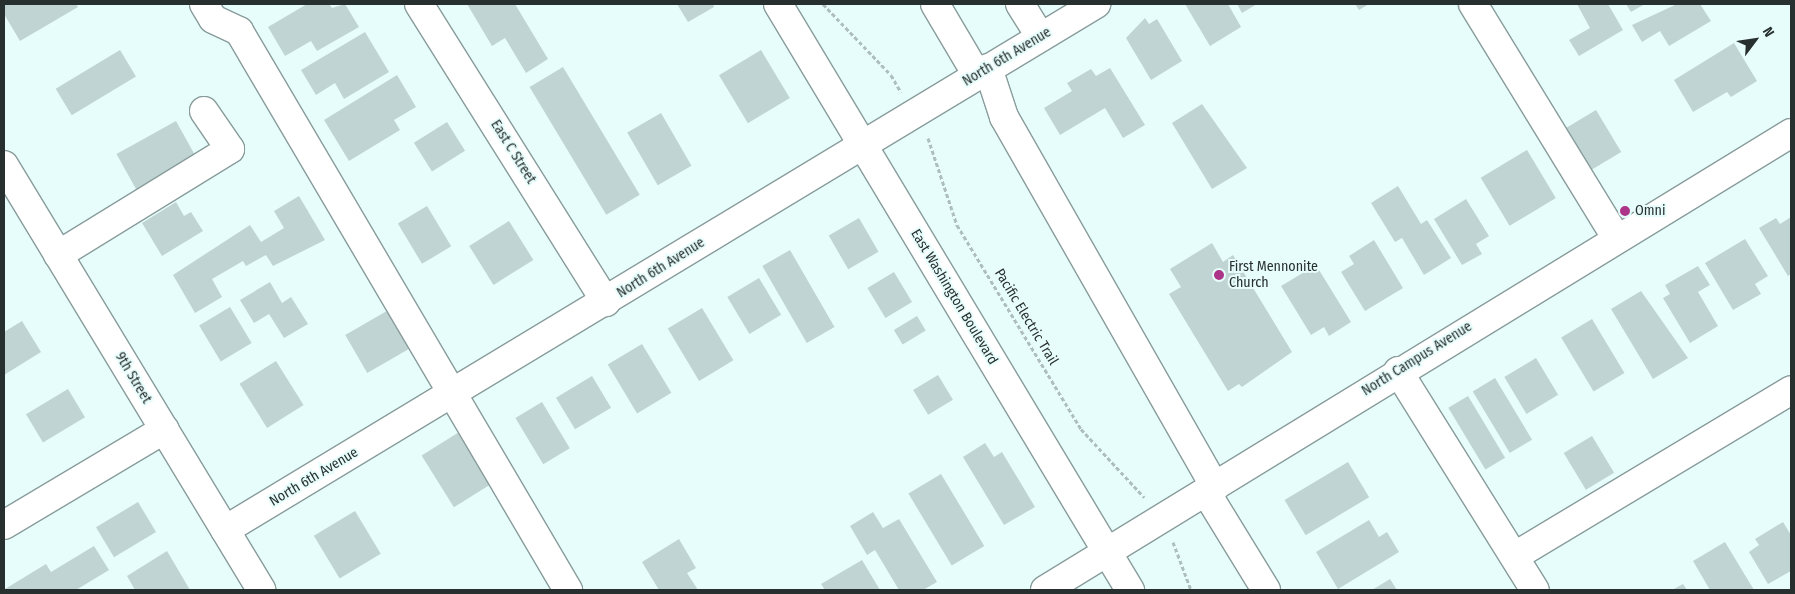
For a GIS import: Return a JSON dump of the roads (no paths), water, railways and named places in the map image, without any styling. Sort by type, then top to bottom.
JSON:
[{"type":"street","points":[[204,4],[213,19],[239,31],[568,590]]},
{"type":"street","name":"East C Street","points":[[419,4],[606,302]]},
{"type":"street","name":"East Washington Boulevard","points":[[778,4],[1130,590]]},
{"type":"street","points":[[935,4],[983,72],[1004,117],[1266,590]]},
{"type":"street","points":[[1020,4],[1041,37]]},
{"type":"street","name":"North 6th Avenue","points":[[225,530],[606,302],[863,143],[1096,4]]},
{"type":"street","points":[[1473,4],[1616,237]]},
{"type":"street","points":[[58,255],[230,150],[204,111]]},
{"type":"street","name":"North Campus Avenue","points":[[1045,590],[1210,490],[1398,371],[1616,237],[1791,133]]},
{"type":"street","name":"9th Street","points":[[4,165],[261,590]]},
{"type":"street","points":[[1398,371],[1535,590]]},
{"type":"street","points":[[1515,556],[1791,390]]},
{"type":"street","points":[[4,525],[164,429]]},
{"type":"place","name":"Omni","points":[[1625,211]]},
{"type":"place","name":"First Mennonite Church","points":[[1219,275]]}]
